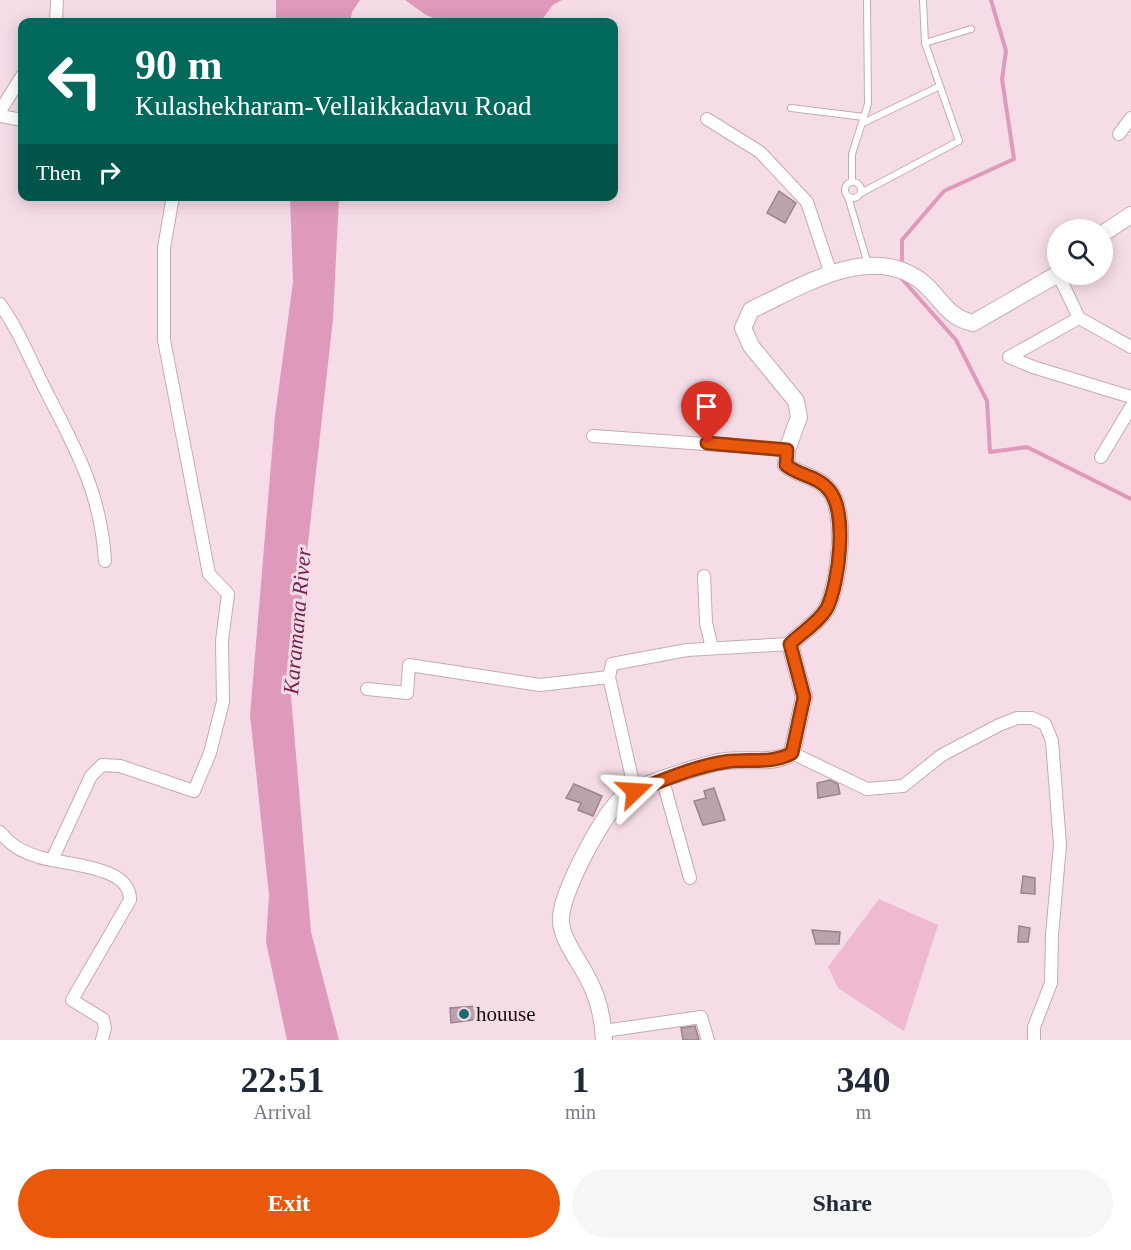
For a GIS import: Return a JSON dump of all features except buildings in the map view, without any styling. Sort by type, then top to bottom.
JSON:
[{"type":"street","points":[[56,18],[57,0]]},
{"type":"street","points":[[0,111],[18,82]]},
{"type":"street","points":[[0,116],[18,119]]},
{"type":"street","points":[[1119,134],[1131,118]]},
{"type":"street","points":[[707,119],[760,152],[807,202],[831,274]]},
{"type":"street","points":[[52,860],[91,776],[102,765],[120,766],[194,791],[210,753],[223,702],[222,640],[228,594],[209,574],[164,340],[165,248],[172,201]]},
{"type":"street","points":[[1113,227],[1131,215]]},
{"type":"street","points":[[635,791],[609,677],[612,664],[650,655],[712,648],[790,644],[826,608],[838,562],[840,534],[836,504],[831,492],[821,482],[794,472],[786,465],[787,450],[799,417],[796,401],[751,346],[743,327],[751,310],[831,274],[868,265],[895,267],[921,282],[957,319],[973,323],[1047,280]]},
{"type":"street","points":[[1063,285],[1079,318],[1131,347]]},
{"type":"street","points":[[0,304],[20,333],[91,483],[103,533],[105,561]]},
{"type":"street","points":[[1079,318],[1009,357],[1033,367],[1131,397]]},
{"type":"street","points":[[1101,457],[1131,407]]},
{"type":"street","points":[[593,436],[787,450]]},
{"type":"street","points":[[704,576],[706,623],[712,648]]},
{"type":"street","points":[[708,1040],[701,1017],[604,1036],[598,1003],[565,935],[560,919],[568,892],[598,831],[623,796],[726,761],[782,759],[792,753],[804,697],[790,644]]},
{"type":"street","points":[[367,689],[407,693],[409,665],[540,685],[609,677]]},
{"type":"street","points":[[792,753],[867,789],[903,786],[942,755],[999,725],[1017,718],[1032,718],[1045,724],[1052,741],[1060,845],[1052,936],[1051,983],[1034,1027],[1034,1040]]},
{"type":"street","points":[[663,781],[690,878]]},
{"type":"street","points":[[0,832],[20,850],[113,875],[125,884],[130,892],[130,900],[72,1000],[103,1019],[105,1028],[102,1040]]},
{"type":"lane","points":[[867,0],[868,104],[852,154],[852,182],[845,189],[868,265]]},
{"type":"lane","points":[[848,197],[856,198],[861,193],[959,141],[925,43],[923,0]]},
{"type":"lane","points":[[925,43],[971,29]]},
{"type":"lane","points":[[791,108],[863,120],[940,86]]},
{"type":"lane","points":[[852,182],[860,185],[861,193]]},
{"type":"shaded area","points":[[879,899],[938,925],[904,1031],[838,988],[828,967]]},
{"type":"water","points":[[276,0],[360,0],[351,18],[276,18]]},
{"type":"water","points":[[405,0],[562,0],[553,5],[543,18],[434,18]]},
{"type":"water","name":"Karamana River","points":[[290,201],[339,201],[333,319],[291,696],[311,932],[339,1040],[287,1040],[266,942],[269,895],[250,715],[275,416],[293,282]]},
{"type":"waterway","points":[[902,260],[902,240],[944,191],[1014,159],[1002,79],[1006,51],[991,0]]},
{"type":"waterway","points":[[902,279],[956,340],[987,401],[990,452],[1027,447],[1131,499]]},
{"type":"place","name":"houuse","points":[[464,1014]]},
{"type":"route","points":[[635,791],[695,769],[726,761],[782,759],[792,753],[804,697],[790,644],[813,624],[826,608],[838,562],[840,534],[836,504],[831,492],[821,482],[794,472],[786,465],[787,450],[753,445],[707,443]]}]
